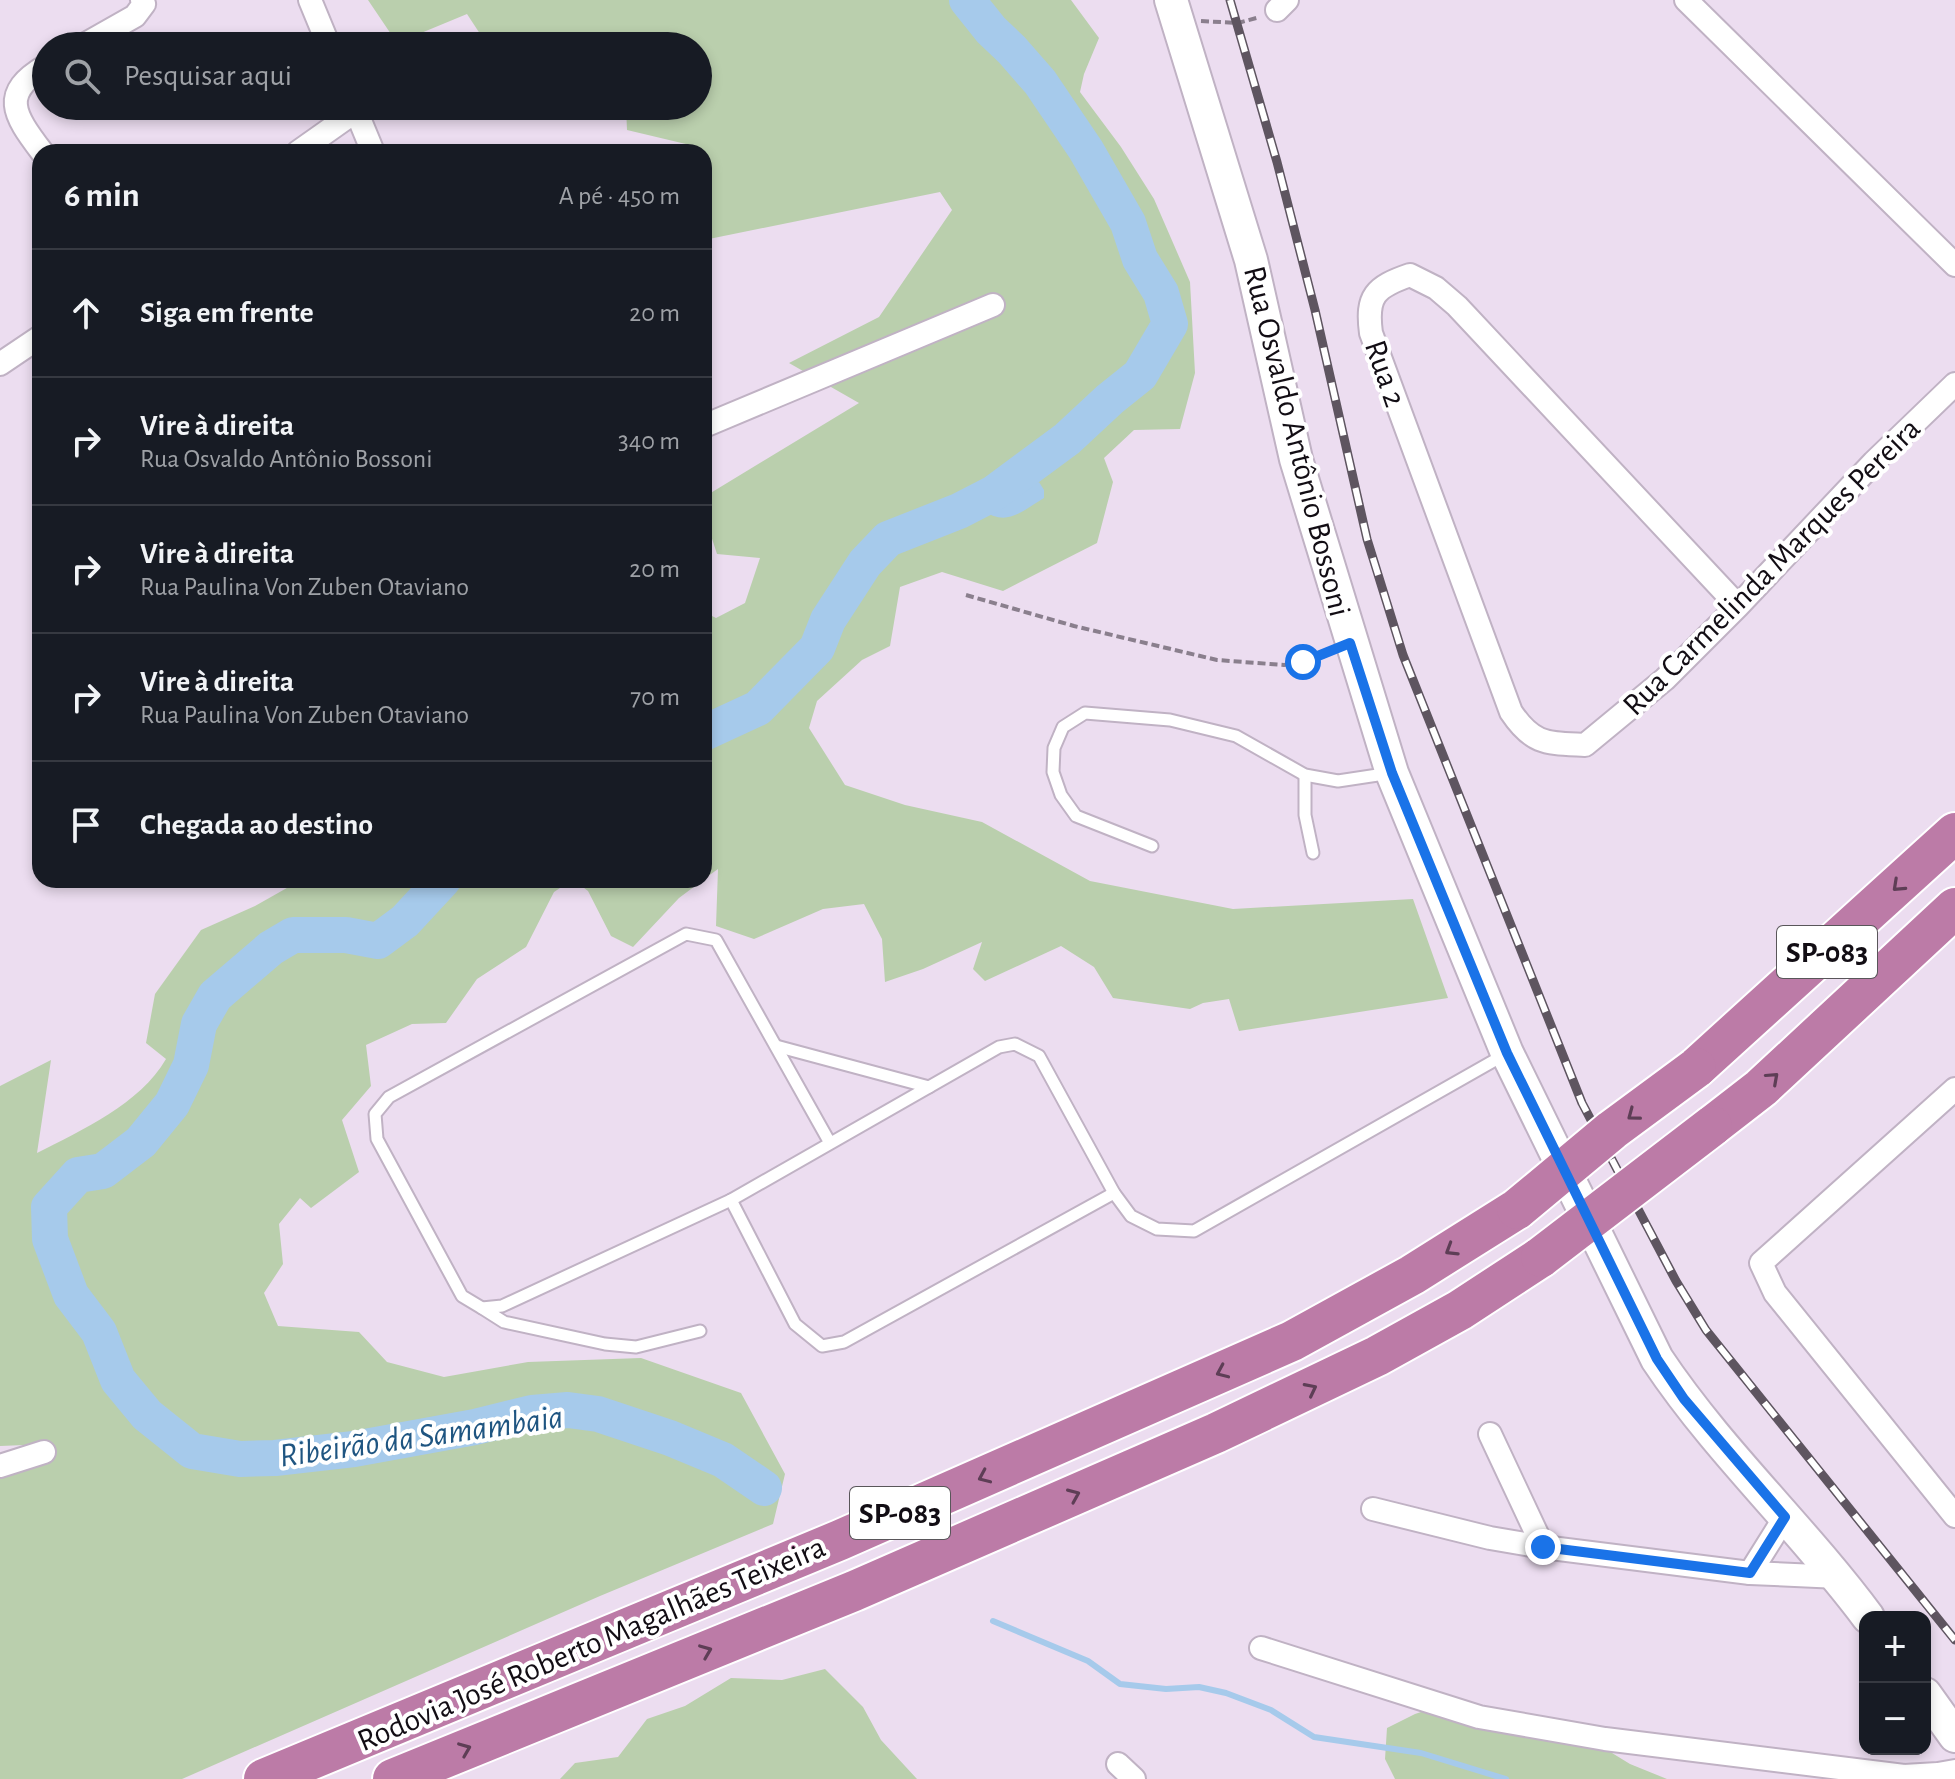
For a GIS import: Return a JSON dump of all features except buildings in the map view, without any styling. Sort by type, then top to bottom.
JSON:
[{"type":"highway","name":"Rodovia José Roberto Magalhães Teixeira","points":[[264,1779],[840,1540],[1292,1341],[1412,1275],[1517,1209],[1612,1130],[1696,1068],[1955,833]]},
{"type":"highway","name":"Rodovia José Roberto Magalhães Teixeira","points":[[393,1779],[854,1591],[1229,1428],[1377,1356],[1460,1310],[1541,1257],[1771,1080],[1955,908]]},
{"type":"street","points":[[107,32],[135,16],[144,4],[142,0]]},
{"type":"street","points":[[310,0],[323,32]]},
{"type":"street","points":[[1686,0],[1955,265]]},
{"type":"street","name":"Rua Osvaldo Antônio Bossoni","points":[[1175,9],[1251,260],[1296,459],[1350,643],[1392,773],[1507,1053],[1657,1359],[1684,1399],[1839,1577],[1864,1611]]},
{"type":"street","points":[[32,73],[15,90],[13,103],[36,144]]},
{"type":"street","points":[[309,144],[340,120]]},
{"type":"street","points":[[360,120],[370,144]]},
{"type":"street","name":"Rua 2","points":[[1585,745],[1544,742],[1535,738],[1523,730],[1511,712],[1371,333],[1368,311],[1373,296],[1385,284],[1410,275],[1436,288],[1457,306],[1738,606]]},
{"type":"street","points":[[712,423],[993,305]]},
{"type":"street","points":[[0,364],[32,345]]},
{"type":"street","name":"Rua Carmelinda Marques Pereira","points":[[1585,745],[1665,679],[1874,462],[1955,384]]},
{"type":"street","points":[[1955,1089],[1761,1263],[1775,1293],[1955,1516]]},
{"type":"street","points":[[1490,1434],[1543,1547]]},
{"type":"street","points":[[0,1466],[44,1452]]},
{"type":"street","points":[[1373,1509],[1490,1538],[1543,1547],[1750,1573],[1839,1577]]},
{"type":"street","points":[[1750,1573],[1785,1517]]},
{"type":"street","points":[[1261,1648],[1479,1717],[1605,1739],[1890,1774],[1955,1771]]},
{"type":"street","points":[[1931,1702],[1955,1736]]},
{"type":"lane","points":[[1152,846],[1076,816],[1061,795],[1053,772],[1054,748],[1063,727],[1085,713],[1170,720],[1236,736],[1305,775],[1338,781],[1392,773]]},
{"type":"lane","points":[[1305,775],[1305,815],[1313,853]]},
{"type":"lane","points":[[700,1331],[636,1347],[605,1344],[504,1322],[462,1296],[377,1139],[375,1114],[389,1097],[686,934],[716,940],[830,1143]]},
{"type":"lane","points":[[482,1308],[502,1306],[731,1200],[999,1047],[1015,1044],[1039,1056],[1114,1193],[1131,1216],[1157,1229],[1194,1231],[1507,1053]]},
{"type":"lane","points":[[776,1046],[929,1087]]},
{"type":"lane","points":[[731,1200],[795,1324],[822,1346],[844,1342],[1114,1193]]},
{"type":"path","points":[[1175,9],[1238,23],[1282,5]]},
{"type":"path","points":[[966,595],[1088,630],[1217,660],[1284,665],[1303,662],[1350,643]]},
{"type":"green space","points":[[368,0],[1071,0],[1099,38],[1080,92],[1121,147],[1154,199],[1190,282],[1195,373],[1180,429],[1134,430],[1104,458],[1113,482],[1097,543],[1003,591],[942,572],[900,587],[890,646],[862,660],[817,701],[809,728],[845,785],[905,805],[982,822],[1090,881],[1233,909],[1413,899],[1448,998],[1239,1031],[1229,999],[1203,1003],[1190,1009],[1113,998],[1094,967],[1061,946],[985,981],[973,969],[982,942],[923,969],[885,982],[882,939],[864,904],[823,909],[754,939],[716,926],[718,869],[712,873],[712,616],[716,618],[745,603],[760,558],[717,554],[712,539],[712,492],[859,403],[789,363],[879,317],[952,210],[940,192],[712,238],[712,144],[686,144],[627,130],[627,120],[712,120],[712,32],[479,32],[467,14],[424,32],[390,32]]},
{"type":"green space","points":[[287,888],[560,888],[554,892],[526,947],[477,979],[446,1023],[412,1024],[366,1045],[371,1086],[342,1120],[359,1172],[311,1208],[300,1198],[279,1224],[283,1264],[264,1293],[278,1326],[359,1332],[387,1362],[444,1377],[528,1362],[641,1358],[741,1393],[785,1474],[773,1524],[600,1596],[182,1779],[0,1779],[0,1466],[42,1452],[25,1445],[0,1446],[0,1086],[51,1060],[37,1153],[126,1102],[155,1075],[166,1059],[146,1043],[155,994],[201,930]]},
{"type":"green space","points":[[584,888],[692,888],[633,947],[611,936]]},
{"type":"green space","points":[[825,1669],[863,1707],[881,1740],[917,1779],[560,1779],[575,1763],[618,1757],[647,1719],[685,1706],[731,1678],[782,1680]]},
{"type":"green space","points":[[1445,1704],[1599,1745],[1630,1764],[1667,1779],[1395,1779],[1385,1759],[1387,1728]]},
{"type":"water","points":[[1039,482],[1044,498],[1020,513],[1006,518],[990,515],[981,509],[1009,493]]},
{"type":"waterway","name":"Ribeirão da Samambaia","points":[[712,729],[758,708],[817,648],[828,620],[865,563],[888,539],[959,511],[994,493],[1067,439],[1140,375],[1170,324],[1161,293],[1140,259],[1128,223],[1086,150],[1040,82],[967,0]]},
{"type":"waterway","name":"Ribeirão da Samambaia","points":[[436,888],[405,921],[378,941],[346,935],[293,935],[271,948],[215,996],[199,1024],[191,1065],[172,1104],[141,1142],[103,1171],[78,1175],[49,1207],[50,1239],[71,1295],[99,1332],[118,1380],[147,1415],[192,1451],[240,1459],[275,1458],[354,1449],[475,1427],[532,1413],[568,1410],[598,1414],[670,1438],[723,1460],[764,1488]]},
{"type":"waterway","points":[[993,1621],[1088,1661],[1120,1684],[1166,1689],[1199,1687],[1226,1693],[1271,1710],[1314,1737],[1421,1753],[1506,1779]]},
{"type":"railway","points":[[1230,0],[1277,162],[1315,310],[1367,539],[1403,655],[1582,1103],[1676,1281],[1706,1330],[1955,1640]]},
{"type":"route","points":[[1303,662],[1350,643],[1392,773],[1507,1053],[1657,1359],[1684,1399],[1785,1517],[1750,1573],[1543,1547]]}]
